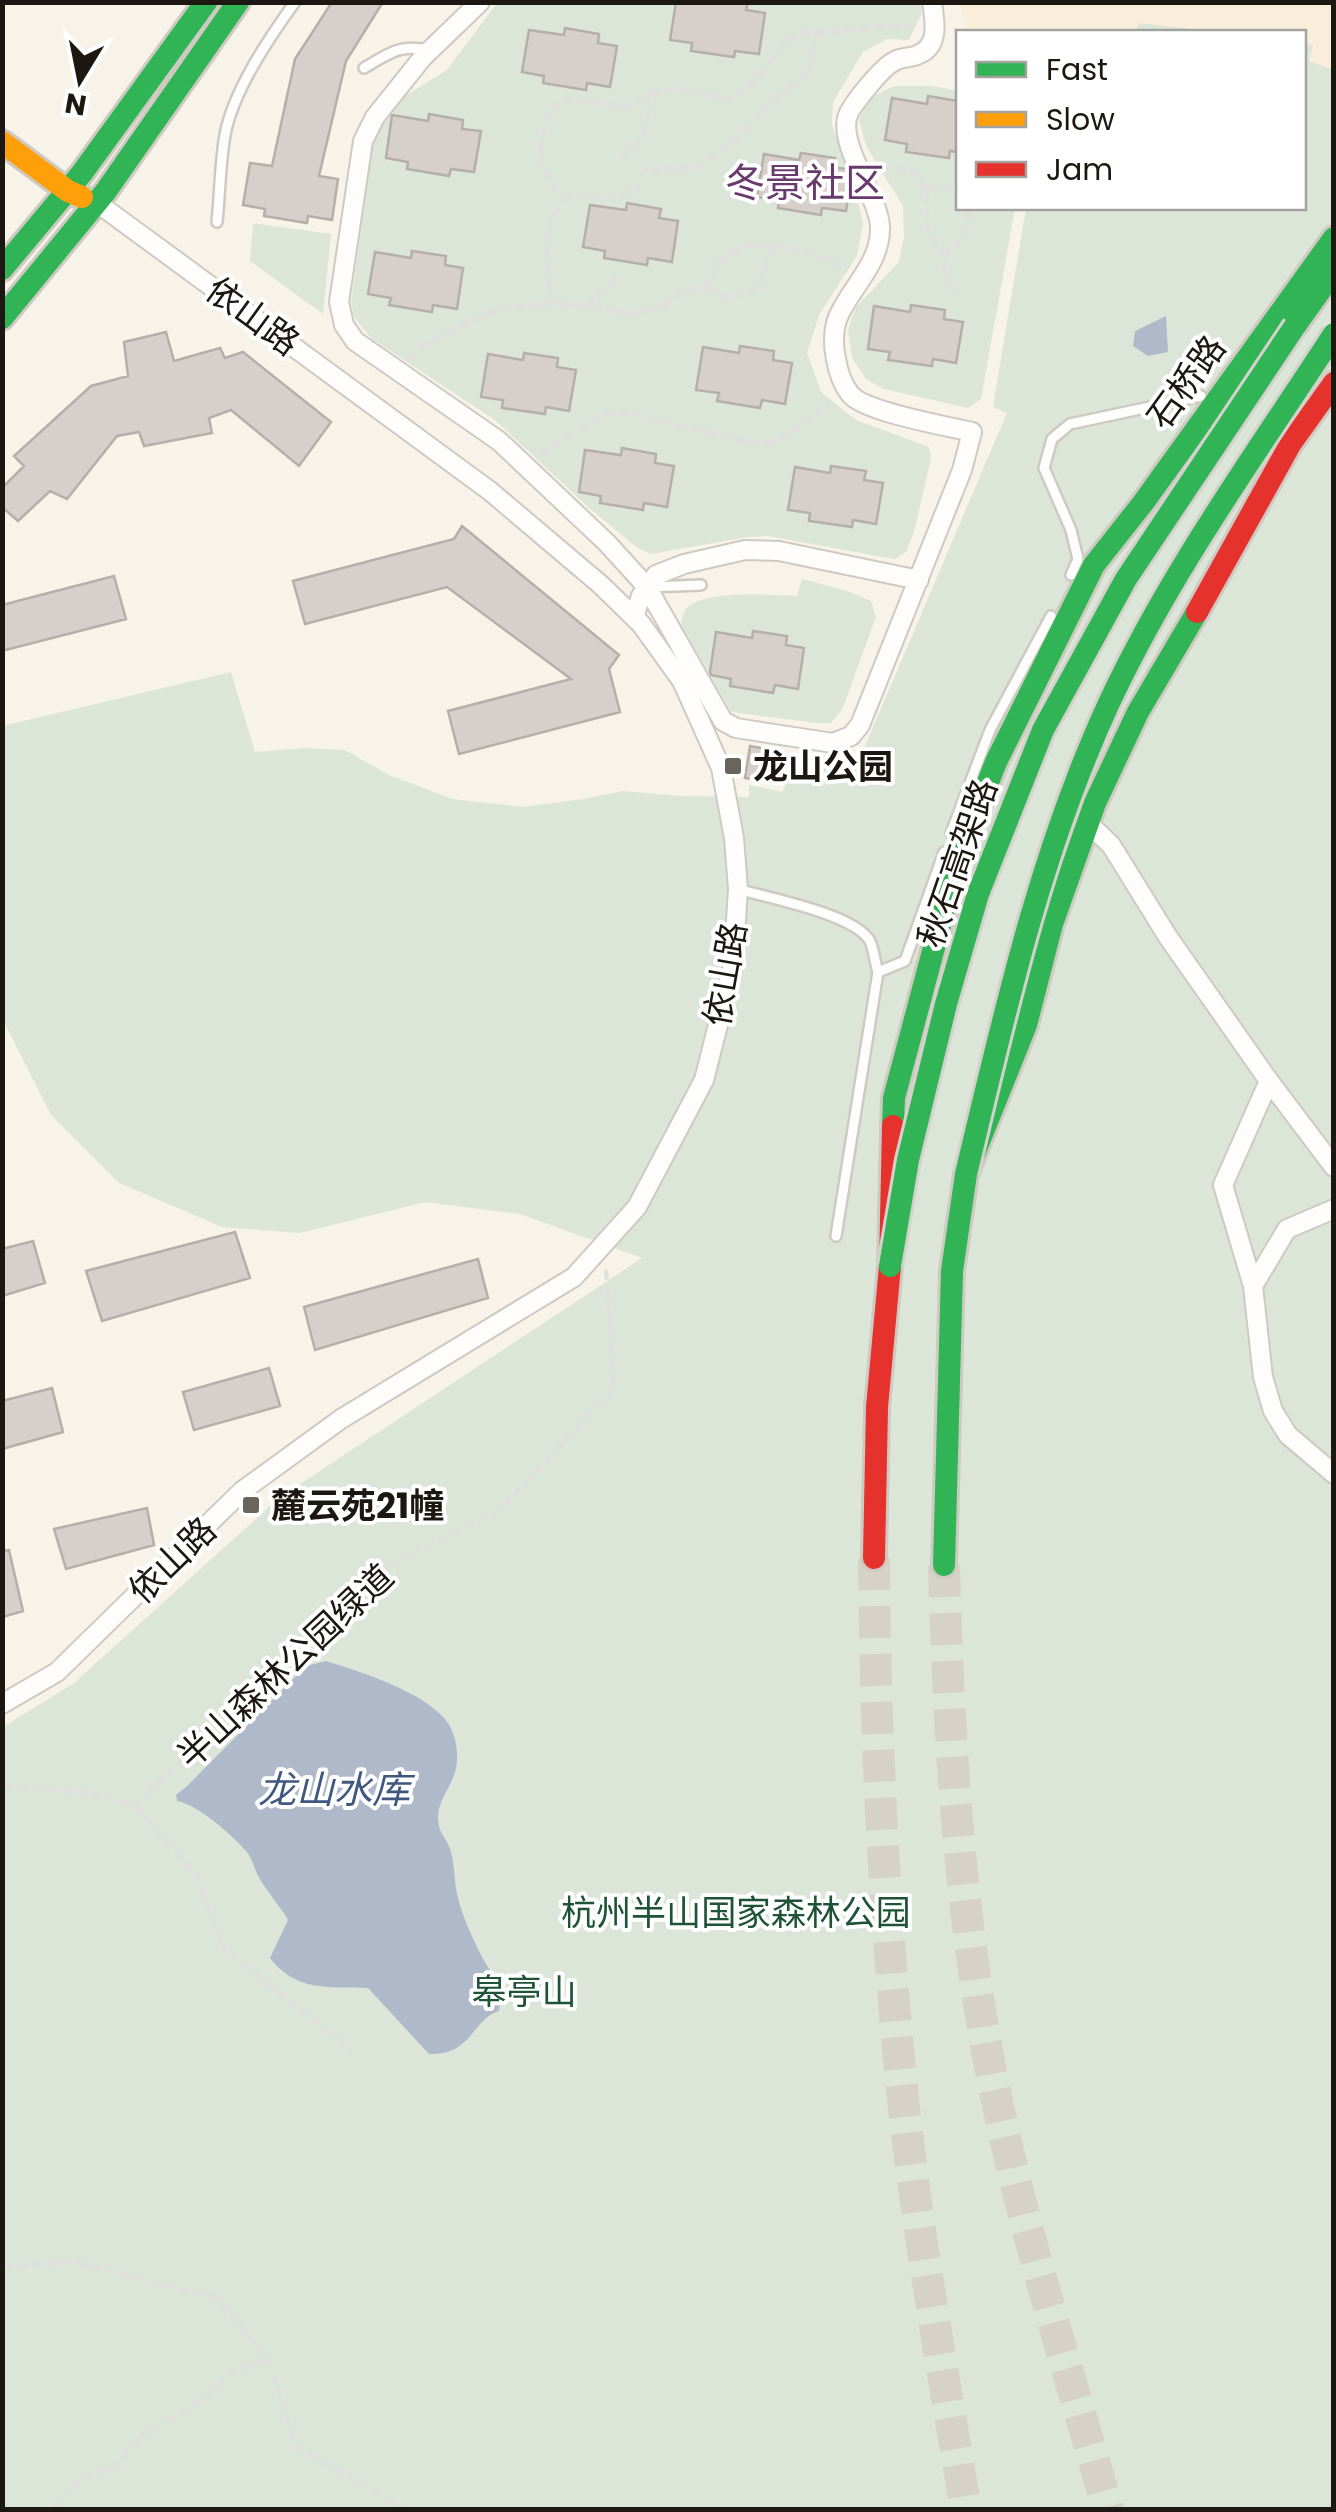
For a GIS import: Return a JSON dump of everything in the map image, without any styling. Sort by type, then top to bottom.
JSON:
[{"type":"main road","points":[[2,269],[68,191],[206,2]]},
{"type":"main road","points":[[2,318],[106,192],[238,2]]},
{"type":"main road","points":[[2,142],[68,191],[96,202]]},
{"type":"main road","name":"石桥路","points":[[890,1266],[894,1098],[957,861],[996,762],[1094,565],[1334,238]]},
{"type":"main road","name":"秋石高架路","points":[[874,1558],[877,1407],[890,1266],[908,1160],[978,894],[1044,730],[1126,578],[1334,271]]},
{"type":"main road","points":[[944,1565],[952,1272],[966,1174],[1002,1018],[1039,892],[1070,796],[1109,704],[1164,595],[1334,334]]},
{"type":"main road","points":[[966,1174],[1026,1025],[1052,924],[1088,823],[1138,712],[1292,443],[1334,382]]},
{"type":"street","points":[[480,2],[430,50],[374,117],[363,141],[339,302],[344,325],[355,341],[499,442],[607,543],[647,586],[723,721],[736,728],[833,743],[851,736],[860,725],[962,470],[972,432],[874,408],[851,397],[838,370],[834,347],[837,318],[880,242],[880,221],[849,143],[847,118],[879,73],[895,60],[922,54],[932,43],[936,26],[932,2]]},
{"type":"street","name":"依山路","points":[[2,1704],[58,1672],[242,1491],[341,1419],[574,1277],[604,1244],[637,1207],[704,1080],[733,966],[738,889],[722,768],[682,682],[634,617],[490,490],[96,202]]},
{"type":"street","points":[[634,617],[641,596],[656,574],[745,550],[778,551],[919,580]]},
{"type":"street","points":[[1088,823],[1111,844],[1168,937],[1334,1167]]},
{"type":"street","points":[[1270,1081],[1224,1185],[1253,1286],[1263,1377],[1273,1411],[1288,1435],[1334,1474]]},
{"type":"street","points":[[1253,1286],[1288,1229],[1334,1209]]},
{"type":"lane","points":[[218,222],[225,134],[233,109],[267,41],[296,2]]},
{"type":"lane","points":[[364,68],[407,46],[430,50]]},
{"type":"lane","points":[[1068,583],[1078,558],[1071,530],[1044,468],[1052,439],[1070,424],[1201,396]]},
{"type":"lane","points":[[647,586],[701,585]]},
{"type":"lane","points":[[878,972],[905,961],[990,730],[1060,600]]},
{"type":"lane","points":[[738,889],[838,918],[860,929],[870,942],[878,972],[836,1236]]},
{"type":"path","points":[[815,32],[814,61],[805,76],[768,105],[726,148],[698,168],[645,170],[638,188],[608,200],[566,195],[554,187],[544,171],[541,146],[547,112],[566,100],[628,107],[665,88],[683,88],[733,100],[762,73],[785,42],[805,32],[936,26]]},
{"type":"path","points":[[622,156],[644,139],[650,104],[646,95]]},
{"type":"path","points":[[857,164],[911,170],[927,189],[928,228],[944,257],[945,274],[957,296]]},
{"type":"path","points":[[927,189],[951,188],[956,192]]},
{"type":"path","points":[[551,304],[545,258],[549,225],[566,195]]},
{"type":"path","points":[[944,257],[963,239],[970,217],[968,210]]},
{"type":"path","points":[[708,286],[719,261],[754,245],[784,247],[816,256],[862,278]]},
{"type":"path","points":[[401,372],[422,346],[486,314],[514,306],[589,306],[632,314],[662,306],[684,291],[708,286],[724,298],[740,295],[759,286],[772,246]]},
{"type":"path","points":[[589,306],[617,277]]},
{"type":"path","points":[[524,466],[603,414],[627,412],[748,442],[775,442],[828,403],[845,384]]},
{"type":"path","name":"半山森林公园绿道","points":[[135,1806],[382,1569],[499,1511],[614,1390],[604,1244]]},
{"type":"path","points":[[2,1786],[90,1793],[135,1806],[198,1876],[225,1950],[352,2050]]},
{"type":"path","points":[[2,2266],[76,2262],[217,2298],[268,2359],[295,2444],[404,2510]]},
{"type":"path","points":[[51,2510],[82,2479],[116,2466],[144,2434],[196,2404],[234,2371],[268,2359]]},
{"type":"shaded area","points":[[960,3],[1333,3],[1333,81],[1306,78],[1306,30],[965,30]]},
{"type":"green space","points":[[497,3],[920,3],[922,13],[909,40],[887,39],[863,52],[833,102],[832,125],[863,224],[857,256],[819,315],[807,353],[821,392],[856,420],[929,447],[931,458],[906,552],[894,559],[767,536],[651,554],[636,547],[588,507],[495,420],[372,339],[354,317],[351,302],[371,136],[397,101],[447,70]]},
{"type":"green space","points":[[1140,23],[1199,30],[1135,30]]},
{"type":"green space","name":"皋亭山","points":[[1306,44],[1313,45],[1309,61],[1333,70],[1333,2509],[3,2509],[3,1727],[74,1683],[279,1498],[642,1258],[520,1214],[425,1202],[300,1233],[222,1227],[119,1183],[51,1115],[3,1020],[2,726],[231,672],[255,752],[345,750],[389,775],[453,799],[523,807],[623,791],[749,797],[749,785],[783,792],[793,757],[859,760],[1007,413],[993,407],[1026,210],[1306,210]]},
{"type":"green space","points":[[894,86],[956,91],[956,210],[1015,210],[981,399],[968,408],[884,389],[866,379],[852,358],[848,329],[856,307],[899,262],[904,237],[903,206],[866,146],[859,120],[869,98]]},
{"type":"green space","points":[[253,223],[331,234],[323,314],[250,261]]},
{"type":"green space","points":[[802,579],[871,601],[876,617],[842,710],[831,723],[731,712],[681,624],[685,611],[707,598],[797,596]]},
{"type":"water","points":[[1166,316],[1168,352],[1148,356],[1133,346],[1135,331]]},
{"type":"water","name":"龙山水库","points":[[326,1661],[374,1677],[425,1702],[448,1723],[454,1735],[456,1769],[440,1806],[439,1824],[451,1852],[462,1913],[496,1981],[500,2001],[499,2011],[455,2049],[443,2053],[429,2054],[368,1988],[314,1985],[280,1969],[270,1958],[288,1920],[261,1881],[249,1855],[215,1822],[177,1801],[176,1795],[306,1666]]},
{"type":"building","points":[[332,2],[383,2],[346,61],[319,176],[338,179],[332,220],[308,216],[307,223],[264,216],[265,209],[243,205],[250,163],[272,166],[295,59]]},
{"type":"building","points":[[676,2],[748,2],[746,10],[765,13],[759,54],[735,51],[734,57],[691,51],[692,43],[670,40]]},
{"type":"building","points":[[565,28],[599,34],[598,43],[617,46],[610,87],[587,83],[586,90],[543,83],[544,76],[522,72],[529,30],[564,35]]},
{"type":"building","points":[[928,96],[956,101],[956,152],[950,151],[949,158],[906,152],[907,144],[885,140],[892,98],[927,104]]},
{"type":"building","points":[[429,114],[463,120],[462,129],[481,131],[474,172],[451,169],[449,176],[407,169],[408,162],[386,158],[392,115],[428,121]]},
{"type":"building","points":[[801,153],[835,158],[833,167],[845,169],[851,181],[846,211],[822,208],[821,215],[778,208],[779,200],[757,197],[764,154],[799,160]]},
{"type":"building","points":[[627,203],[661,209],[659,218],[678,221],[672,262],[648,258],[647,265],[604,258],[605,251],[583,247],[590,205],[626,210]]},
{"type":"building","points":[[412,251],[446,256],[445,265],[463,268],[457,309],[433,305],[432,312],[389,305],[391,298],[368,294],[375,252],[411,258]]},
{"type":"building","points":[[911,305],[945,310],[944,319],[963,322],[956,363],[933,359],[932,366],[888,360],[890,352],[868,349],[874,306],[910,312]]},
{"type":"building","points":[[166,332],[174,361],[220,348],[225,358],[243,352],[331,422],[299,466],[231,410],[209,418],[212,433],[144,446],[139,432],[117,436],[67,499],[50,491],[18,521],[2,507],[2,488],[24,466],[14,456],[91,386],[128,376],[124,342]]},
{"type":"building","points":[[740,346],[774,351],[773,360],[792,363],[785,404],[762,400],[760,408],[717,401],[719,393],[696,390],[703,347],[739,353]]},
{"type":"building","points":[[524,353],[558,358],[557,367],[576,370],[569,411],[546,407],[545,414],[502,408],[503,400],[481,397],[488,354],[523,360]]},
{"type":"building","points":[[622,448],[656,454],[655,463],[674,466],[667,507],[644,503],[643,510],[600,503],[601,496],[579,492],[585,450],[621,455]]},
{"type":"building","points":[[831,466],[866,471],[864,480],[883,483],[876,524],[853,520],[852,527],[809,521],[810,513],[788,510],[795,467],[830,473]]},
{"type":"building","points":[[462,526],[619,655],[609,669],[620,712],[459,754],[448,711],[571,679],[447,587],[305,624],[293,581],[454,539]]},
{"type":"building","points":[[114,576],[126,619],[2,651],[2,605]]},
{"type":"building","points":[[753,631],[787,636],[786,645],[804,648],[798,689],[775,685],[773,693],[730,686],[731,679],[711,675],[716,632],[752,638]]},
{"type":"building","points":[[750,746],[783,752],[776,783],[745,778]]},
{"type":"building","points":[[235,1232],[250,1278],[102,1321],[86,1271]]},
{"type":"building","points":[[33,1241],[45,1283],[2,1296],[2,1249]]},
{"type":"building","points":[[478,1259],[488,1298],[315,1350],[304,1307]]},
{"type":"building","points":[[269,1368],[280,1406],[194,1430],[183,1392]]},
{"type":"building","points":[[52,1388],[63,1432],[2,1449],[2,1401]]},
{"type":"building","points":[[147,1508],[154,1545],[66,1569],[54,1529]]},
{"type":"building","points":[[9,1550],[23,1611],[2,1617],[2,1551]]},
{"type":"tunnel","points":[[874,1558],[881,1808],[899,2059],[920,2229],[966,2510]]},
{"type":"tunnel","points":[[944,1565],[960,1849],[977,1990],[1003,2129],[1027,2225],[1108,2510]]},
{"type":"traffic: fast","points":[[2,269],[82,173],[206,2]]},
{"type":"traffic: fast","points":[[2,318],[106,191],[238,2]]},
{"type":"traffic: fast","points":[[1094,565],[1334,238]]},
{"type":"traffic: fast","points":[[1295,326],[1334,271]]},
{"type":"traffic: fast","points":[[890,1266],[908,1160],[946,1004],[978,894],[1043,730],[1126,579],[1295,326]]},
{"type":"traffic: fast","points":[[966,1174],[1043,876],[1109,703],[1186,560],[1334,334]]},
{"type":"traffic: fast","points":[[893,1126],[894,1098],[957,861],[996,762],[1094,565]]},
{"type":"traffic: fast","points":[[944,1565],[952,1271],[966,1174],[1026,1025],[1052,924],[1095,803],[1138,712],[1197,612]]},
{"type":"traffic: slow","points":[[2,142],[82,197]]},
{"type":"traffic: jam","points":[[1197,612],[1291,443],[1334,383]]},
{"type":"traffic: jam","points":[[874,1558],[877,1407],[890,1266],[893,1126]]},
{"type":"place","name":"龙山公园","points":[[733,766]]},
{"type":"place","name":"麓云苑21幢","points":[[251,1505]]},
{"type":"district","name":"冬景社区","points":[[805,183]]},
{"type":"park label","name":"杭州半山国家森林公园","points":[[736,1912]]}]
